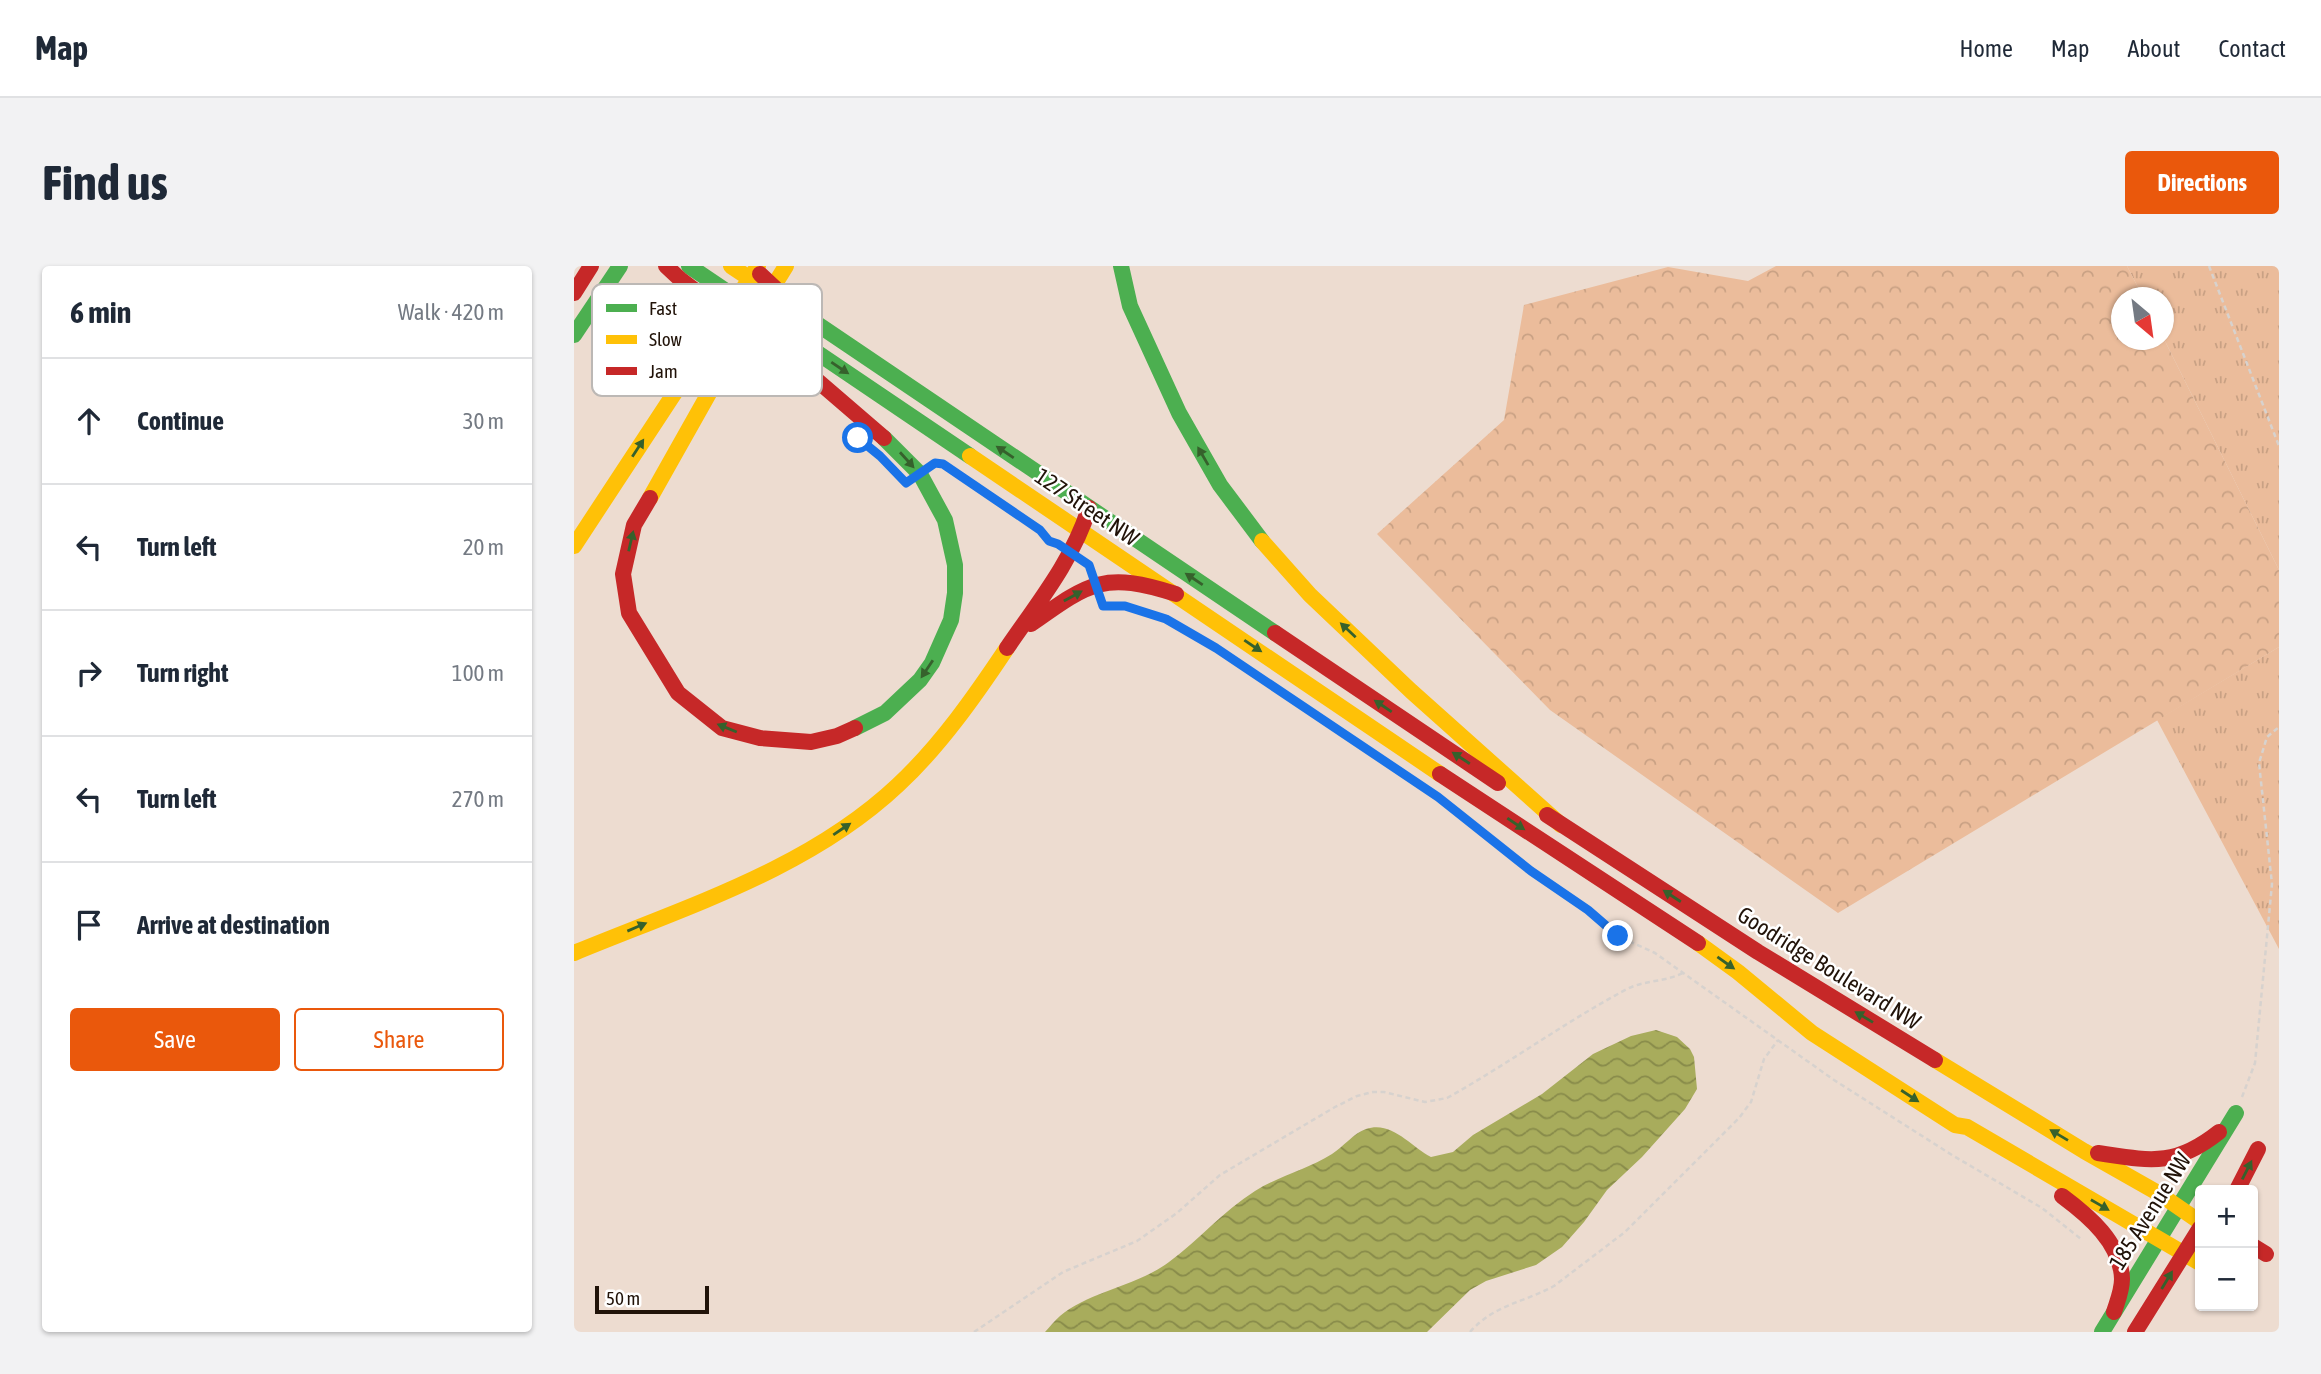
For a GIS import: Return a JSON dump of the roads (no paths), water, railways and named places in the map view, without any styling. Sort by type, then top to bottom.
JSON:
[{"type":"main road","points":[[574,293],[591,266]]},
{"type":"main road","points":[[608,284],[620,266]]},
{"type":"main road","points":[[666,266],[689,284]]},
{"type":"main road","name":"127 Street NW","points":[[689,266],[715,284]]},
{"type":"main road","name":"127 Street NW","points":[[732,266],[758,284]]},
{"type":"main road","points":[[752,266],[771,284]]},
{"type":"main road","points":[[746,284],[758,266]]},
{"type":"main road","points":[[775,284],[786,266]]},
{"type":"main road","points":[[1121,266],[1130,306],[1179,413],[1220,485],[1268,547],[1310,595],[1411,691],[1561,825]]},
{"type":"main road","points":[[574,335],[592,308]]},
{"type":"main road","name":"127 Street NW","points":[[822,328],[1439,744]]},
{"type":"main road","name":"127 Street NW","points":[[822,357],[1459,786],[1684,933],[1738,972],[1812,1033],[1955,1125]]},
{"type":"main road","points":[[707,396],[634,525],[623,574],[629,613],[678,693],[722,728],[760,737],[811,742],[837,736],[885,713],[920,680],[943,643],[951,620],[955,593],[955,565],[945,520],[920,474],[901,453],[822,385]]},
{"type":"main road","points":[[574,546],[673,396]]},
{"type":"main road","points":[[574,953],[763,874],[842,830],[898,786],[983,683],[1071,552],[1089,509]]},
{"type":"main road","points":[[1016,634],[1074,594],[1097,586],[1117,581],[1141,583],[1176,594]]},
{"type":"main road","name":"Goodridge Boulevard NW","points":[[1439,744],[1758,952],[2195,1218]]},
{"type":"main road","name":"185 Avenue NW","points":[[2084,1151],[2142,1159],[2175,1159],[2203,1146],[2234,1117],[2102,1332]]},
{"type":"main road","points":[[1955,1125],[1967,1127],[2195,1260]]},
{"type":"main road","points":[[1955,1125],[1994,1154],[2063,1196],[2096,1226],[2116,1253],[2120,1264],[2121,1288],[2114,1312]]},
{"type":"main road","points":[[2240,1185],[2258,1149]]},
{"type":"main road","points":[[2136,1332],[2195,1236]]},
{"type":"water","points":[[1656,1030],[1677,1037],[1690,1049],[1694,1057],[1697,1089],[1685,1109],[1642,1157],[1607,1190],[1562,1247],[1536,1265],[1486,1281],[1470,1290],[1427,1332],[1045,1332],[1071,1308],[1142,1277],[1169,1262],[1243,1199],[1264,1186],[1332,1154],[1366,1129],[1375,1127],[1393,1131],[1431,1157],[1453,1152],[1473,1135],[1542,1094],[1593,1054],[1631,1036]]}]
